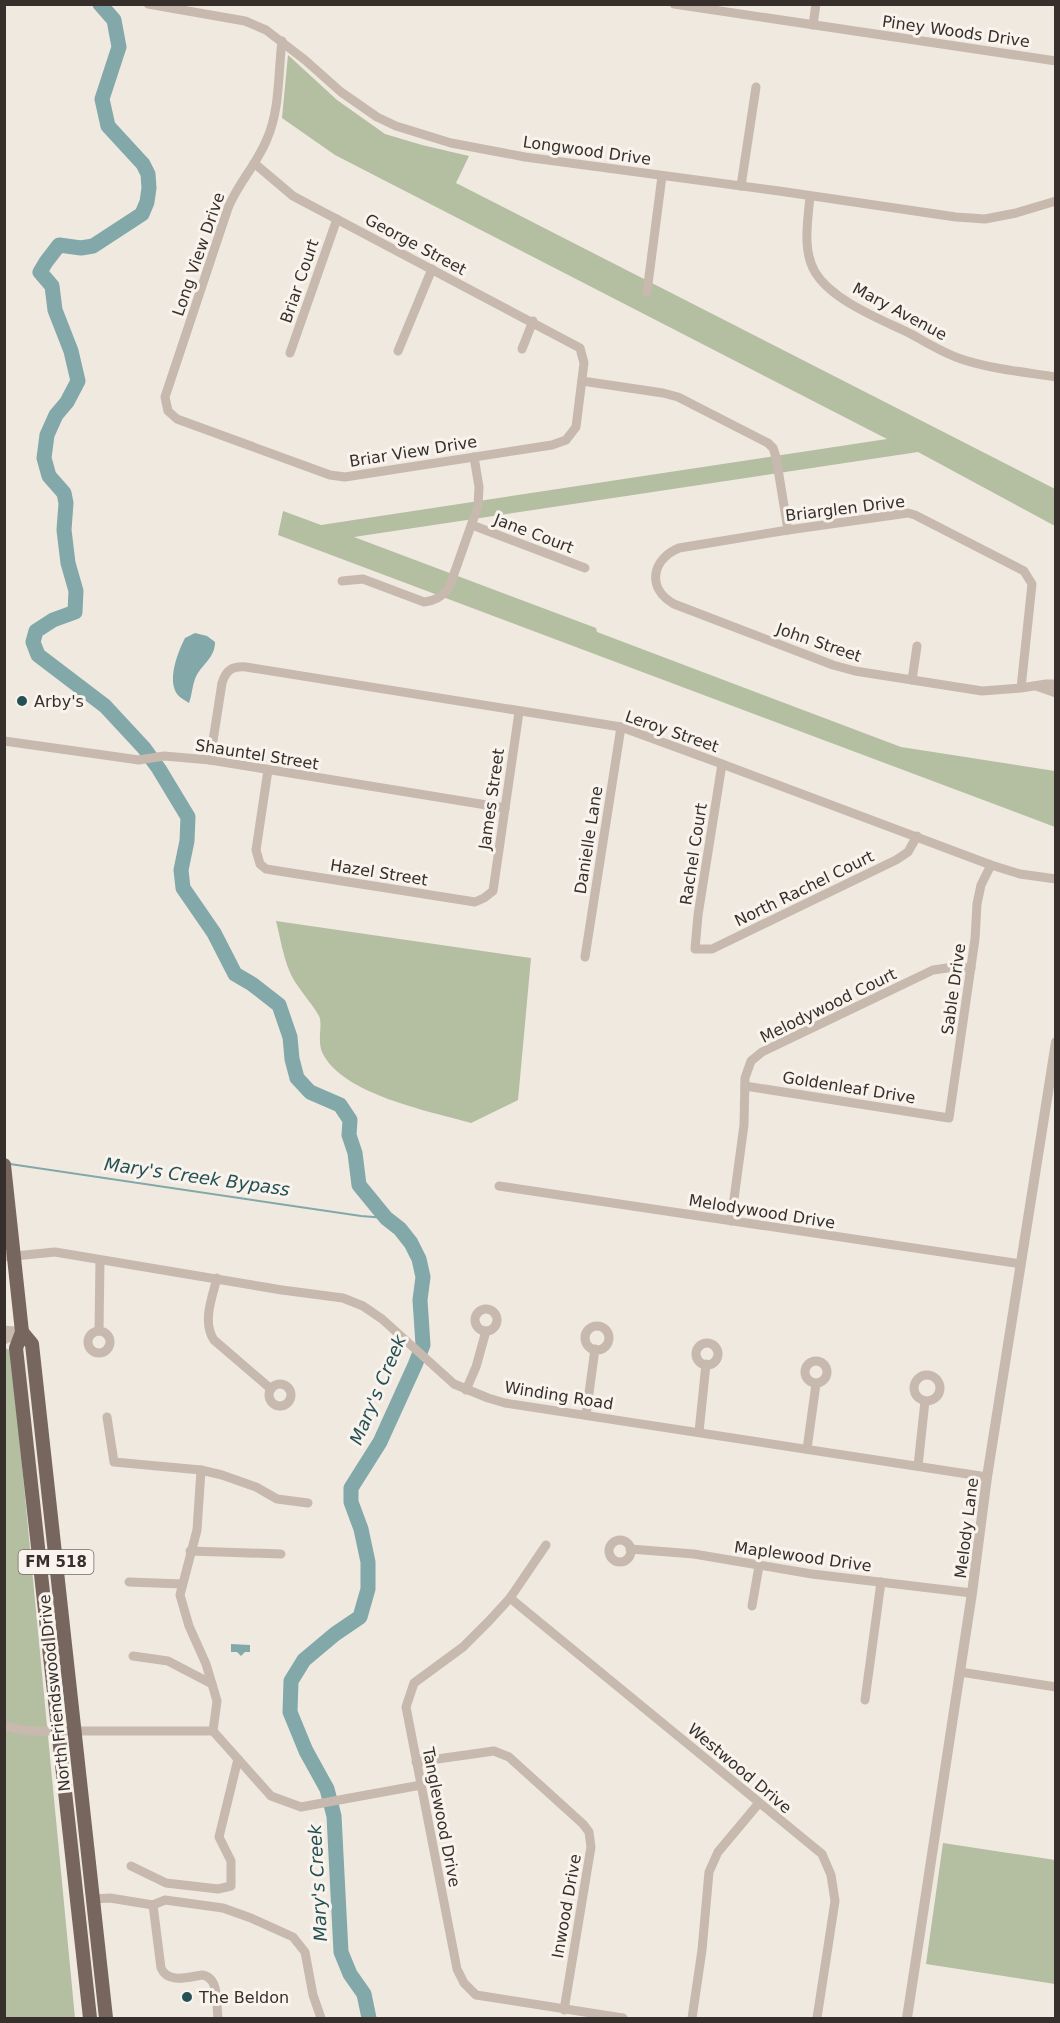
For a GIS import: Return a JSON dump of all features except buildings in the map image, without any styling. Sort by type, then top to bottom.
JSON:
[{"type":"main road","name":"North Friendswood Drive","points":[[4,1165],[8,1193],[9,1256],[22,1332],[32,1344],[106,2019]]},
{"type":"main road","name":"North Friendswood Drive","points":[[22,1332],[16,1348],[90,2019]]},
{"type":"street","name":"Longwood Drive","points":[[148,4],[245,21],[266,30],[359,105],[396,126],[451,143],[662,176],[956,217],[985,219],[1016,213],[1056,201]]},
{"type":"street","name":"Piney Woods Drive","points":[[674,4],[1056,61]]},
{"type":"street","points":[[813,25],[816,4]]},
{"type":"street","name":"Long View Drive","points":[[168,411],[165,397],[228,208],[268,136],[273,121],[282,41]]},
{"type":"street","points":[[741,186],[756,87]]},
{"type":"street","name":"George Street","points":[[254,163],[293,196],[570,342]]},
{"type":"street","points":[[647,292],[662,176]]},
{"type":"street","name":"Mary Avenue","points":[[810,195],[807,241],[810,260],[815,272],[839,296],[962,359],[994,368],[1056,377]]},
{"type":"street","name":"Briar Court","points":[[290,353],[337,219]]},
{"type":"street","points":[[398,351],[432,269]]},
{"type":"street","points":[[522,349],[533,321]]},
{"type":"street","name":"Briar View Drive","points":[[168,411],[177,419],[330,475],[345,477],[552,445],[566,440],[576,427],[584,363],[580,348],[570,342]]},
{"type":"street","points":[[582,381],[678,397],[768,443],[773,448],[776,457],[788,530]]},
{"type":"street","points":[[342,581],[363,579],[424,602],[433,601],[442,596],[449,588],[478,506],[480,496],[474,457]]},
{"type":"street","name":"Briarglen Drive","points":[[656,571],[662,559],[670,551],[679,548],[908,513],[915,515],[1024,571],[1032,584],[1021,688]]},
{"type":"street","name":"Jane Court","points":[[472,525],[585,568]]},
{"type":"street","name":"John Street","points":[[656,571],[656,584],[665,599],[674,604],[833,665],[855,671],[982,691],[1056,684]]},
{"type":"street","points":[[912,680],[917,646]]},
{"type":"street","name":"Leroy Street","points":[[210,760],[222,683],[228,669],[237,666],[246,667],[621,728],[991,865],[1020,874],[1056,879]]},
{"type":"street","name":"John Street","points":[[1036,686],[1056,693]]},
{"type":"street","name":"James Street","points":[[492,891],[519,712]]},
{"type":"street","name":"Danielle Lane","points":[[585,957],[621,728]]},
{"type":"street","name":"Shauntel Street","points":[[4,741],[139,760],[164,756],[210,760],[505,808]]},
{"type":"street","name":"Rachel Court","points":[[695,949],[698,915],[722,764]]},
{"type":"street","name":"Hazel Street","points":[[268,770],[256,850],[260,864],[272,871],[475,902],[492,891]]},
{"type":"street","name":"North Rachel Court","points":[[695,949],[712,949],[896,860],[908,852],[917,836]]},
{"type":"street","name":"Sable Drive","points":[[949,1118],[975,939],[977,904],[981,885],[991,865]]},
{"type":"street","name":"Melodywood Court","points":[[731,1221],[742,1146],[744,1086],[748,1065],[762,1052],[933,970],[954,967],[971,968]]},
{"type":"street","name":"Melody Lane","points":[[907,2019],[972,1593],[987,1477],[1056,1042]]},
{"type":"street","name":"Goldenleaf Drive","points":[[744,1086],[949,1118]]},
{"type":"street","name":"Melodywood Drive","points":[[499,1186],[1021,1264]]},
{"type":"street","name":"Winding Road","points":[[9,1256],[56,1252],[343,1298],[363,1306],[382,1319],[454,1384],[506,1403],[987,1477]]},
{"type":"street","points":[[99,1331],[100,1260]]},
{"type":"street","points":[[217,1278],[208,1322],[209,1333],[214,1340],[271,1389]]},
{"type":"street","points":[[4,1330],[22,1332]]},
{"type":"street","points":[[466,1390],[476,1367],[486,1331]]},
{"type":"street","points":[[4,1340],[22,1332]]},
{"type":"street","points":[[586,1415],[595,1349]]},
{"type":"street","points":[[699,1432],[706,1364]]},
{"type":"street","points":[[807,1449],[816,1384]]},
{"type":"street","points":[[918,1466],[925,1401]]},
{"type":"street","points":[[107,1417],[114,1462],[222,1474],[256,1487],[277,1499],[308,1503]]},
{"type":"street","points":[[201,1470],[197,1530],[180,1595],[189,1626],[206,1664],[217,1701],[213,1731]]},
{"type":"street","name":"Tanglewood Drive","points":[[546,1545],[510,1598],[463,1647],[414,1683],[406,1707],[457,1969],[464,1983],[476,1995],[623,2019]]},
{"type":"street","name":"Maplewood Drive","points":[[630,1549],[694,1554],[759,1566],[972,1593]]},
{"type":"street","points":[[190,1551],[281,1554]]},
{"type":"street","points":[[752,1606],[759,1566]]},
{"type":"street","points":[[129,1582],[182,1584]]},
{"type":"street","points":[[865,1700],[881,1582]]},
{"type":"street","name":"Westwood Drive","points":[[510,1598],[822,1854],[831,1875],[835,1901],[818,2019]]},
{"type":"street","points":[[134,1656],[168,1661],[212,1684]]},
{"type":"street","points":[[960,1672],[1056,1687]]},
{"type":"street","points":[[4,1726],[27,1731],[58,1732],[213,1731],[271,1796],[302,1807],[421,1785]]},
{"type":"street","name":"Inwood Drive","points":[[416,1762],[494,1751],[509,1757],[566,1807],[589,1832],[591,1847],[564,2010]]},
{"type":"street","points":[[131,1866],[166,1883],[218,1889],[231,1886],[231,1861],[219,1837],[238,1759]]},
{"type":"street","points":[[692,2019],[702,1950],[709,1872],[718,1852],[759,1803]]},
{"type":"street","points":[[93,1899],[110,1898],[153,1905],[165,1900],[223,1908],[293,1937],[305,1952],[313,1995],[321,2019]]},
{"type":"street","points":[[153,1905],[163,1974],[172,1978],[206,1975],[212,1979],[218,2019]]},
{"type":"green space","points":[[288,55],[337,100],[385,134],[469,156],[456,183],[1055,489],[1055,526],[918,452],[354,537],[901,747],[1055,771],[1055,827],[278,535],[283,511],[321,525],[887,439],[335,155],[282,118]]},
{"type":"green space","points":[[276,921],[531,958],[518,1100],[471,1123],[411,1107],[348,1080],[332,1067],[322,1052],[319,1016],[292,976]]},
{"type":"green space","points":[[4,1348],[11,1350],[75,2018],[5,2018]]},
{"type":"green space","points":[[943,1843],[1055,1860],[1055,1984],[926,1964]]},
{"type":"water","points":[[195,633],[207,636],[215,642],[213,653],[195,679],[189,703],[177,694],[174,688],[173,673],[185,638]]},
{"type":"water","points":[[231,1644],[250,1645],[250,1652],[245,1652],[241,1656],[237,1652],[231,1652]]},
{"type":"waterway","name":"Mary's Creek","points":[[100,4],[114,20],[119,47],[102,99],[108,126],[143,164],[148,174],[149,188],[142,214],[93,246],[81,248],[59,245],[40,272],[52,286],[55,310],[71,351],[78,381],[67,402],[56,415],[47,435],[44,458],[49,476],[64,493],[66,503],[64,530],[68,563],[76,591],[75,612],[53,620],[36,631],[33,642],[38,655],[105,706],[144,748],[159,769],[188,817],[187,841],[181,870],[183,888],[214,933],[235,974],[279,1005],[290,1037],[297,1078],[310,1092],[340,1105],[350,1120],[349,1135],[355,1153],[359,1185],[386,1218],[400,1229],[411,1243],[419,1259],[423,1277],[420,1300],[423,1345],[380,1442],[351,1488],[351,1502],[361,1529],[368,1562],[368,1589],[360,1617],[304,1660],[291,1681],[290,1712],[306,1751],[327,1789],[334,1816],[341,1952],[350,1974],[364,1994],[369,2018]]},
{"type":"waterway","name":"Mary's Creek Bypass","points":[[10,1164],[386,1218]]},
{"type":"place","name":"Arby's","points":[[22,701]]},
{"type":"place","name":"The Beldon","points":[[187,1997]]}]
